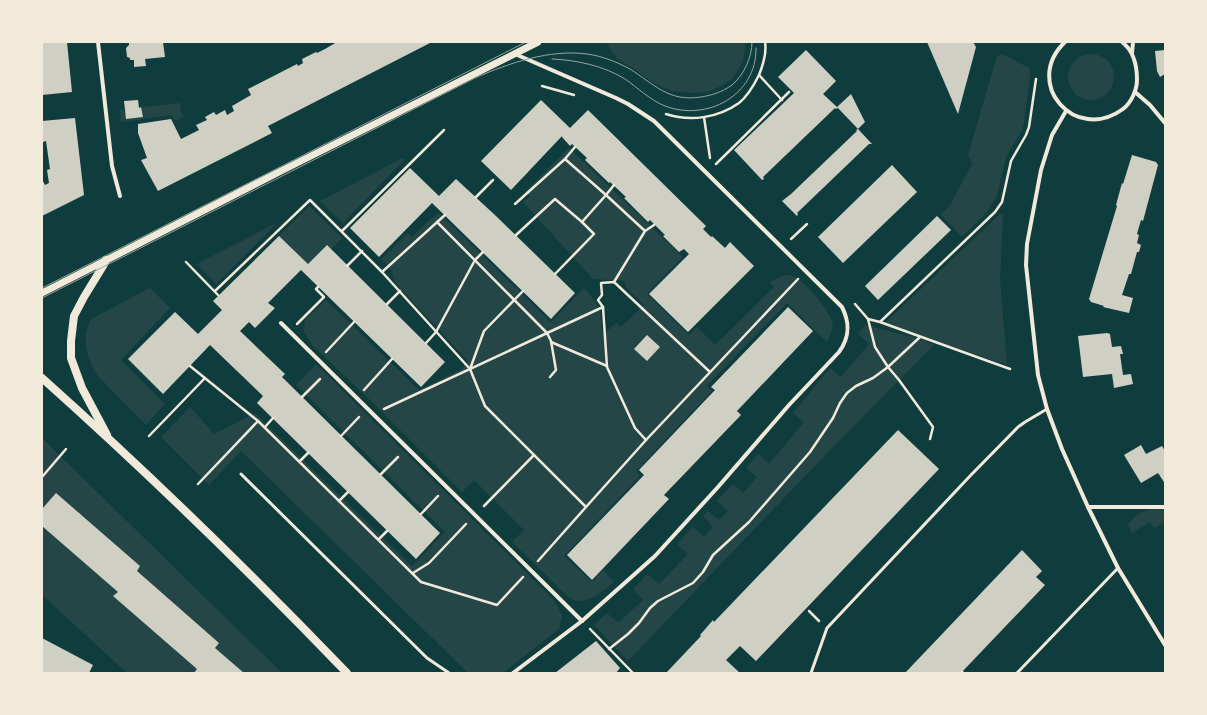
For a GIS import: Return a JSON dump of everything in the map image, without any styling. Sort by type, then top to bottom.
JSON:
[{"type":"main road","points":[[106,260],[74,316],[71,341],[71,358],[82,388],[110,440]]},
{"type":"main road","points":[[42,378],[166,492],[272,595],[347,673]]},
{"type":"street","points":[[98,42],[112,166],[120,196]]},
{"type":"street","points":[[42,293],[538,42]]},
{"type":"street","points":[[1066,42],[1058,49],[1050,64],[1049,76],[1052,92],[1060,106],[1066,111],[1079,118],[1088,120],[1102,120],[1115,115],[1126,107],[1135,92],[1137,68],[1132,53],[1133,42]]},
{"type":"street","points":[[1122,42],[1132,53]]},
{"type":"street","points":[[514,673],[582,621],[655,556],[844,345],[849,330],[846,315],[842,307],[654,121],[628,104],[557,71],[515,54]]},
{"type":"street","points":[[1135,92],[1150,105],[1165,123]]},
{"type":"street","points":[[1066,111],[1052,135],[1043,164],[1027,244],[1026,266],[1038,374],[1047,410],[1062,449],[1088,507],[1118,568],[1165,645]]},
{"type":"street","points":[[281,323],[582,621]]},
{"type":"street","points":[[1088,507],[1165,507]]},
{"type":"lane","points":[[811,673],[827,628],[970,476],[1018,428],[1025,422],[1047,410]]},
{"type":"lane","points":[[241,474],[427,658],[448,673]]},
{"type":"lane","points":[[1017,673],[1118,568]]},
{"type":"path","points":[[662,112],[683,118],[701,118],[719,113],[740,102],[755,84],[763,65],[766,47],[765,42]]},
{"type":"path","points":[[758,75],[782,100]]},
{"type":"path","points":[[880,322],[995,212],[1002,202],[1013,155],[1022,144],[1029,127],[1037,77]]},
{"type":"path","points":[[542,86],[578,96]]},
{"type":"path","points":[[707,174],[789,92]]},
{"type":"path","points":[[342,231],[444,130]]},
{"type":"path","points":[[515,204],[565,159],[575,147]]},
{"type":"path","points":[[565,159],[645,231]]},
{"type":"path","points":[[476,197],[493,180]]},
{"type":"path","points":[[582,222],[614,185]]},
{"type":"path","points":[[516,235],[555,199],[582,222],[594,234],[555,274]]},
{"type":"path","points":[[215,291],[310,200],[400,291],[470,370],[485,406],[586,507]]},
{"type":"path","points":[[382,272],[445,215]]},
{"type":"path","points":[[437,222],[547,333],[551,341],[556,370],[550,377]]},
{"type":"path","points":[[793,237],[807,224]]},
{"type":"path","points":[[614,282],[645,231],[654,225]]},
{"type":"path","points":[[347,266],[362,251]]},
{"type":"path","points":[[426,343],[436,332],[475,260],[483,252]]},
{"type":"path","points":[[186,262],[218,295]]},
{"type":"path","points":[[535,564],[646,440],[805,272]]},
{"type":"path","points":[[646,440],[635,428],[607,367],[603,307],[598,300],[602,295],[601,283],[614,282],[710,372]]},
{"type":"path","points":[[290,331],[324,297],[316,289],[318,287]]},
{"type":"path","points":[[387,304],[400,291]]},
{"type":"path","points":[[470,370],[484,331],[523,291]]},
{"type":"path","points":[[373,414],[603,307]]},
{"type":"path","points":[[868,319],[1010,369]]},
{"type":"path","points":[[319,360],[354,322]]},
{"type":"path","points":[[609,648],[628,634],[639,623],[650,608],[693,583],[704,572],[713,555],[749,522],[810,452],[833,418],[840,403],[847,393],[856,386],[873,378],[888,368],[920,337]]},
{"type":"path","points":[[551,341],[607,367]]},
{"type":"path","points":[[357,398],[392,359]]},
{"type":"path","points":[[190,366],[265,427],[421,582],[497,606],[526,573]]},
{"type":"path","points":[[302,397],[329,370]]},
{"type":"path","points":[[149,436],[205,378]]},
{"type":"path","points":[[341,436],[368,408]]},
{"type":"path","points":[[265,427],[273,418]]},
{"type":"path","points":[[198,484],[258,421]]},
{"type":"path","points":[[381,474],[407,448]]},
{"type":"path","points":[[42,477],[66,449]]},
{"type":"path","points":[[300,461],[308,452]]},
{"type":"path","points":[[413,573],[429,563],[534,455]]},
{"type":"path","points":[[421,514],[447,487]]},
{"type":"path","points":[[339,501],[348,492]]},
{"type":"path","points":[[379,539],[387,531]]},
{"type":"path","points":[[582,621],[633,673]]},
{"type":"shaded area","points":[[606,42],[746,42],[743,62],[733,78],[708,92],[692,93],[672,91],[653,83],[636,70],[617,59]]},
{"type":"shaded area","points":[[1002,54],[1031,69],[1024,123],[1022,130],[1006,157],[997,196],[987,212],[962,237],[940,214],[949,207],[972,164],[968,155],[997,56]]},
{"type":"shaded area","points":[[1091,54],[1104,58],[1110,64],[1114,77],[1110,90],[1104,96],[1091,100],[1078,96],[1072,90],[1068,77],[1072,64],[1078,58]]},
{"type":"shaded area","points":[[180,103],[181,112],[184,117],[176,121],[172,115],[121,122],[120,109],[124,110],[126,119],[142,117],[141,107]]},
{"type":"shaded area","points":[[569,148],[683,257],[647,294],[689,335],[697,327],[715,345],[774,287],[770,283],[771,282],[786,275],[801,281],[814,294],[832,321],[831,332],[827,342],[787,303],[707,386],[712,391],[636,471],[640,476],[564,556],[592,582],[603,570],[614,582],[596,596],[579,601],[573,600],[566,595],[512,542],[524,530],[474,480],[462,492],[367,397],[313,346],[304,332],[305,320],[326,300],[419,390],[462,369],[468,361],[396,284],[392,271],[381,259],[408,233],[412,237],[439,213],[551,322],[584,288],[599,308],[602,332],[607,331],[616,323],[621,327],[644,305],[626,287],[624,281],[593,279],[523,202],[530,196],[525,192]]},
{"type":"shaded area","points":[[403,158],[405,159],[343,223],[320,201]]},
{"type":"shaded area","points":[[309,206],[342,238],[331,249],[326,246],[308,264],[279,236]]},
{"type":"shaded area","points":[[1000,214],[1003,215],[1000,279],[1007,365],[884,324]]},
{"type":"shaded area","points":[[278,222],[216,284],[197,264]]},
{"type":"shaded area","points":[[150,288],[170,308],[121,360],[165,404],[146,425],[98,376],[88,356],[86,334],[91,319]]},
{"type":"shaded area","points":[[865,325],[920,339],[934,345],[832,448],[628,661],[594,625],[607,613],[618,623],[643,600],[633,589],[647,574],[659,584],[688,554],[677,544],[693,527],[704,537],[713,527],[703,516],[708,511],[719,520],[728,511],[717,501],[733,484],[743,493],[757,477],[746,468],[758,454],[769,464],[804,422],[793,413],[830,368],[841,377],[869,344],[858,334]]},
{"type":"shaded area","points":[[316,364],[555,601],[562,616],[559,629],[503,673],[468,673],[241,451],[209,485],[161,437],[190,407],[214,434],[255,413],[412,566],[445,532],[296,385]]},
{"type":"shaded area","points":[[42,438],[282,673],[127,673],[42,595]]},
{"type":"shaded area","points":[[1153,509],[1165,509],[1165,522],[1154,528],[1150,522],[1132,533],[1128,525],[1140,513]]},
{"type":"building","points":[[42,42],[67,42],[72,92],[42,95]]},
{"type":"building","points":[[129,42],[163,42],[165,57],[145,59],[146,66],[134,67],[134,60],[130,60],[130,58],[127,57],[126,48],[129,45]]},
{"type":"building","points":[[337,42],[432,42],[268,126],[272,133],[158,191],[141,160],[147,158],[138,133],[138,124],[171,119],[181,139],[199,130],[196,125],[207,120],[205,117],[214,112],[216,115],[225,110],[227,115],[234,111],[232,106],[251,95],[248,89],[297,64],[298,66],[303,63],[302,59]]},
{"type":"building","points":[[927,42],[973,42],[976,47],[958,114]]},
{"type":"building","points":[[806,50],[836,81],[823,94],[838,108],[835,108],[763,177],[764,179],[762,180],[734,150],[794,93],[778,77]]},
{"type":"building","points":[[1165,50],[1165,74],[1160,77],[1157,71],[1155,51]]},
{"type":"building","points":[[851,94],[865,122],[858,129],[837,107]]},
{"type":"building","points":[[138,100],[139,108],[141,107],[143,117],[126,119],[124,101]]},
{"type":"building","points":[[541,100],[570,128],[588,110],[706,226],[703,229],[711,237],[712,236],[725,248],[730,242],[754,266],[688,332],[649,294],[689,254],[684,249],[679,252],[650,220],[648,222],[624,198],[626,197],[585,160],[587,158],[572,144],[570,146],[562,136],[511,190],[481,161]]},
{"type":"building","points":[[75,118],[84,195],[42,216],[42,179],[45,185],[49,183],[47,170],[50,169],[46,141],[43,142],[42,121]]},
{"type":"building","points":[[858,129],[872,144],[869,144],[797,213],[797,216],[782,201]]},
{"type":"building","points":[[1132,155],[1156,162],[1158,165],[1143,221],[1141,220],[1137,234],[1139,235],[1137,243],[1141,245],[1139,252],[1137,252],[1131,274],[1129,274],[1122,295],[1133,298],[1129,313],[1103,307],[1104,306],[1091,302],[1089,299],[1117,206],[1122,183],[1123,184]]},
{"type":"building","points":[[892,165],[917,192],[843,263],[818,237]]},
{"type":"building","points":[[410,168],[439,196],[456,179],[575,293],[551,319],[432,203],[379,257],[350,228]]},
{"type":"building","points":[[937,216],[951,230],[878,300],[865,286]]},
{"type":"building","points":[[279,236],[308,264],[327,245],[445,362],[421,387],[301,270],[268,303],[275,308],[255,328],[249,322],[240,331],[285,374],[282,377],[440,533],[416,559],[257,403],[263,396],[210,345],[163,394],[128,359],[175,312],[198,334],[222,310],[213,301]]},
{"type":"building","points":[[788,307],[813,331],[737,411],[741,415],[664,495],[669,499],[592,580],[567,555],[644,475],[639,470],[715,390],[711,387]]},
{"type":"building","points":[[1110,334],[1112,347],[1121,346],[1123,354],[1120,354],[1123,375],[1131,374],[1133,384],[1114,388],[1112,374],[1083,377],[1078,336]]},
{"type":"building","points":[[647,335],[660,347],[647,361],[634,349]]},
{"type":"building","points":[[898,430],[939,469],[756,661],[740,646],[726,660],[740,673],[666,673],[701,636],[700,635],[713,620],[714,622]]},
{"type":"building","points":[[1141,445],[1146,454],[1162,446],[1165,451],[1164,482],[1158,473],[1141,483],[1124,455]]},
{"type":"building","points":[[56,493],[140,566],[137,571],[219,643],[215,648],[244,673],[194,673],[197,669],[113,596],[118,592],[42,526],[42,509]]},
{"type":"building","points":[[1022,550],[1042,571],[1036,577],[1045,585],[961,673],[905,673]]},
{"type":"building","points":[[42,638],[93,665],[89,673],[42,673]]},
{"type":"building","points":[[596,641],[620,668],[616,673],[555,673]]},
{"type":"tram line","points":[[42,288],[526,42]]},
{"type":"tram line","points":[[42,298],[475,78],[502,67],[544,55],[573,53],[587,54],[604,58],[625,66],[671,95],[690,98],[701,97],[721,91],[736,81],[744,71],[749,60],[752,42]]},
{"type":"tram line","points":[[552,59],[581,62],[599,67],[617,74],[649,97],[665,106],[681,110],[697,110],[713,107],[727,101],[739,91],[748,79],[754,65],[756,48]]}]
